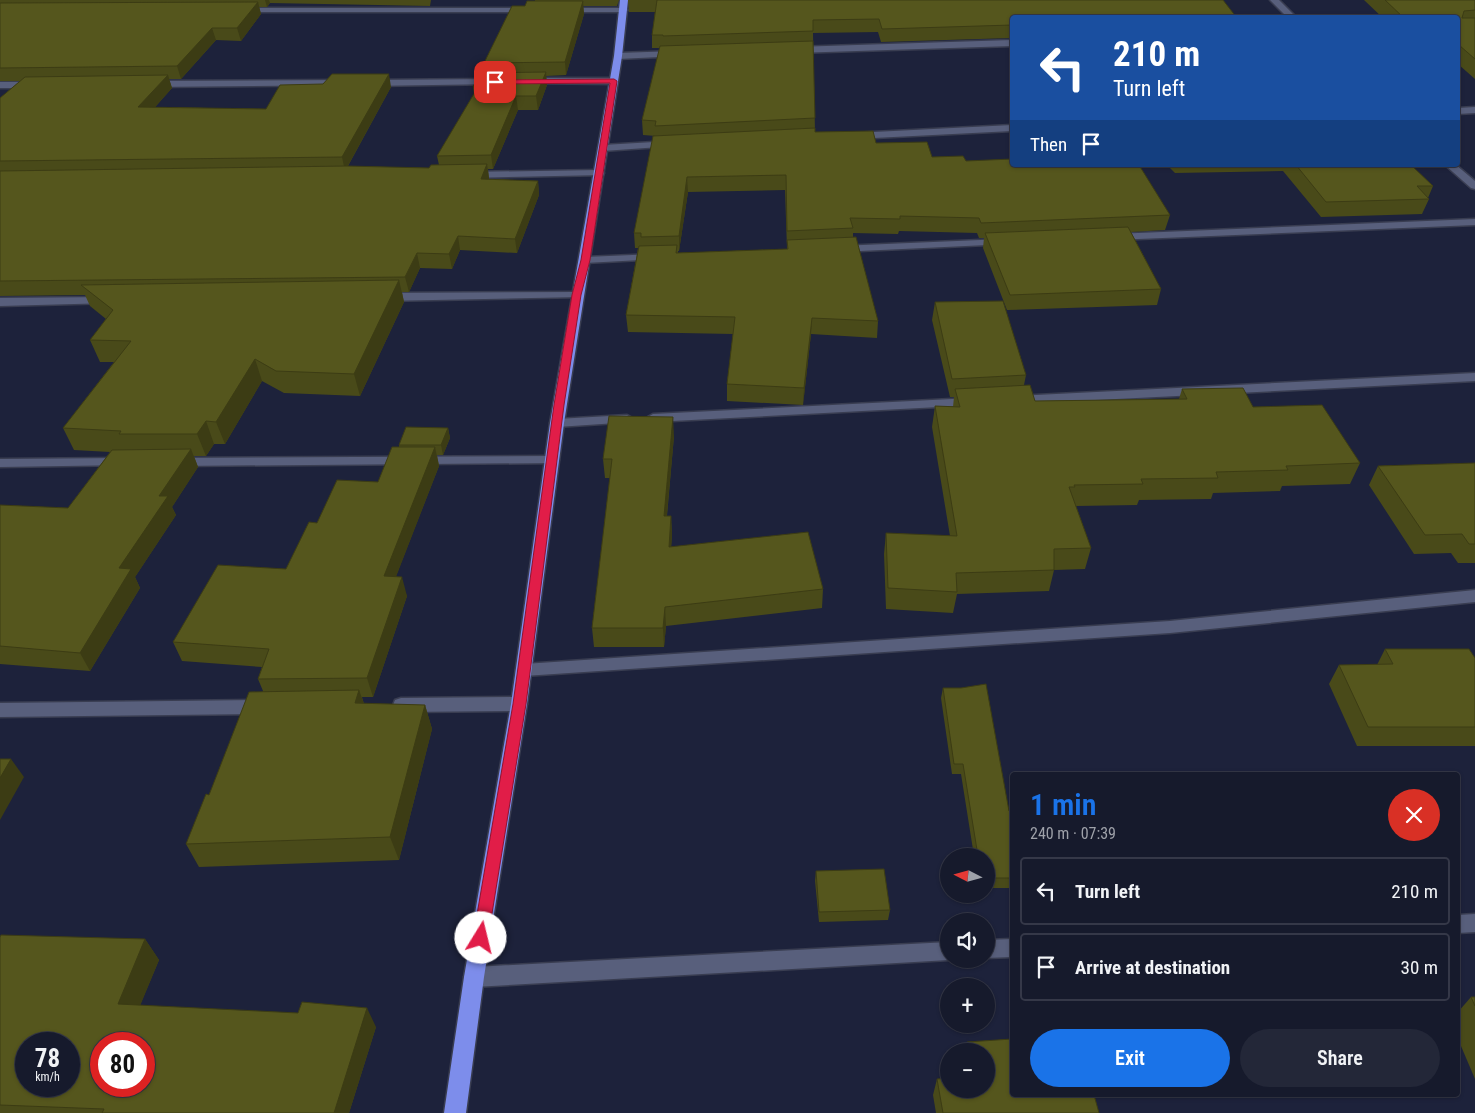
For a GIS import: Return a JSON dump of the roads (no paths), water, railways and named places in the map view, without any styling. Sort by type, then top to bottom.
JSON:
[{"type":"highway","points":[[455,1113],[474,976],[519,704],[557,423],[577,295],[586,260],[618,56],[624,5]]},
{"type":"street","points":[[1274,0],[1290,15]]},
{"type":"street","points":[[554,10],[624,5]]},
{"type":"street","points":[[234,10],[544,10]]},
{"type":"street","points":[[786,50],[1010,43]]},
{"type":"street","points":[[618,56],[687,53]]},
{"type":"street","points":[[515,82],[614,81]]},
{"type":"street","points":[[139,84],[505,82]]},
{"type":"street","points":[[0,85],[50,85]]},
{"type":"street","points":[[1460,110],[1475,110]]},
{"type":"street","points":[[847,136],[1010,128]]},
{"type":"street","points":[[603,148],[681,144]]},
{"type":"street","points":[[1452,167],[1475,186]]},
{"type":"street","points":[[459,175],[599,173]]},
{"type":"street","points":[[1099,238],[1475,222]]},
{"type":"street","points":[[823,250],[1020,241]]},
{"type":"street","points":[[586,260],[664,256]]},
{"type":"street","points":[[368,298],[577,295]]},
{"type":"street","points":[[0,302],[119,301]]},
{"type":"street","points":[[1006,400],[1475,377]]},
{"type":"street","points":[[557,423],[986,401]]},
{"type":"street","points":[[158,462],[552,460]]},
{"type":"street","points":[[0,463],[138,462]]},
{"type":"street","points":[[524,670],[1170,627],[1475,596]]},
{"type":"street","points":[[390,705],[519,704]]},
{"type":"street","points":[[0,710],[280,706]]},
{"type":"street","points":[[1460,924],[1475,923]]},
{"type":"street","points":[[995,949],[1010,948]]},
{"type":"street","points":[[474,976],[940,951]]}]
